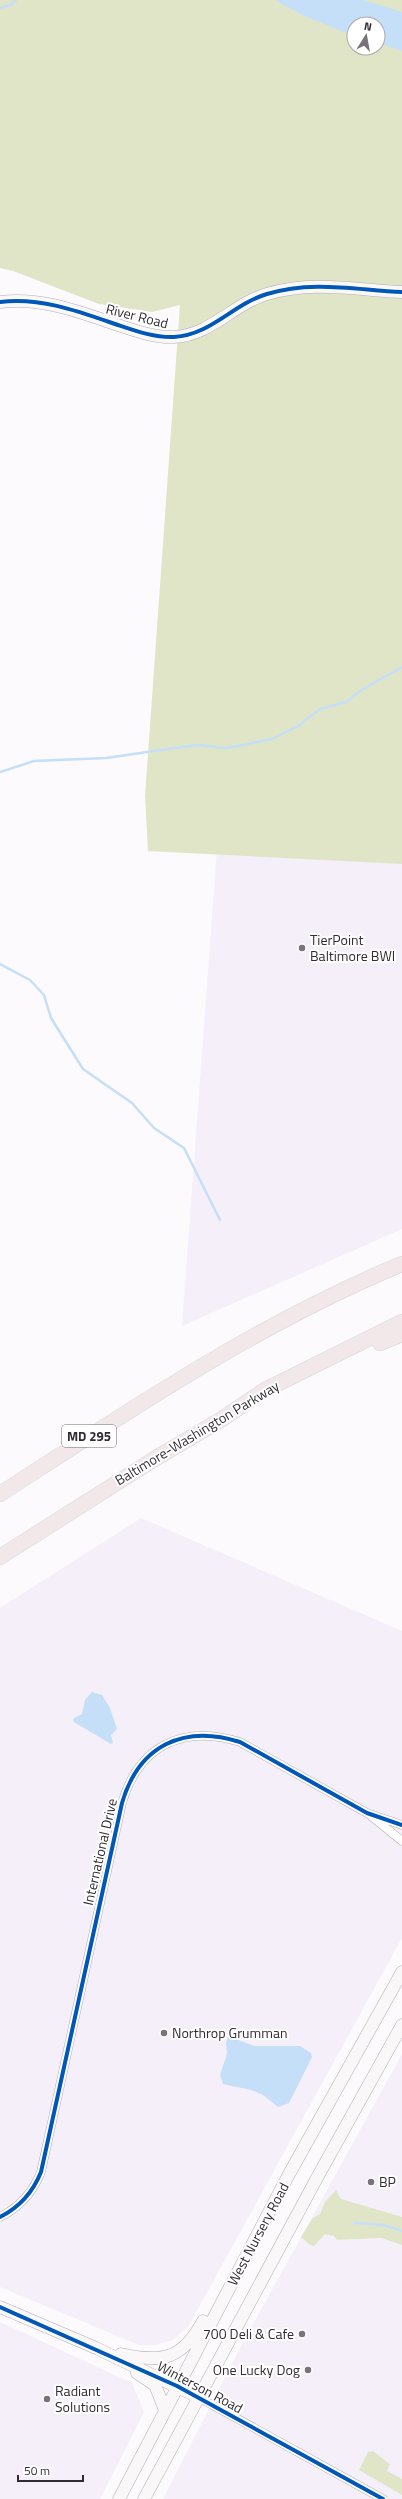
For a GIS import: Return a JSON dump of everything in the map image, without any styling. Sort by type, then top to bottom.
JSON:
[{"type":"highway","points":[[261,1332],[325,1292],[402,1254]]},
{"type":"highway","name":"MD 295","points":[[0,1494],[164,1388],[261,1332],[402,1264]]},
{"type":"highway","name":"Baltimore-Washington Parkway","points":[[0,1557],[156,1458],[219,1421],[265,1390],[402,1322]]},
{"type":"highway","points":[[219,1421],[351,1354],[402,1334]]},
{"type":"main road","name":"River Road","points":[[0,302],[37,302],[62,307],[131,329],[173,337],[206,329],[247,303],[265,294],[286,289],[339,286],[402,292]]},
{"type":"main road","name":"West Nursery Road","points":[[119,2499],[288,2176],[402,1972]]},
{"type":"main road","name":"West Nursery Road","points":[[144,2499],[198,2397],[402,2025]]},
{"type":"main road","points":[[96,2348],[145,2359],[177,2352],[188,2345],[208,2311],[224,2298]]},
{"type":"main road","name":"Winterson Road","points":[[0,2307],[114,2356],[198,2397]]},
{"type":"main road","points":[[114,2356],[154,2385],[165,2410]]},
{"type":"street","name":"International Drive","points":[[0,2217],[21,2203],[34,2189],[41,2172],[122,1803],[127,1784],[141,1763],[166,1744],[184,1736],[219,1736],[240,1742],[367,1813],[402,1841]]},
{"type":"street","name":"International Drive","points":[[367,1813],[402,1825]]},
{"type":"street","name":"Winterson Road","points":[[198,2397],[384,2499]]},
{"type":"shaded area","points":[[217,849],[402,863],[402,1229],[182,1326]]},
{"type":"shaded area","name":"Northrop Grumman","points":[[141,1518],[402,1631],[402,1938],[188,2327],[173,2340],[155,2345],[139,2345],[0,2287],[0,1608]]},
{"type":"shaded area","points":[[402,2054],[402,2222],[337,2240],[381,2238],[402,2245],[402,2499],[163,2499],[240,2348]]},
{"type":"shaded area","points":[[0,2322],[132,2383],[144,2412],[100,2499],[0,2499]]},
{"type":"green space","points":[[0,0],[402,0],[402,864],[148,851],[145,796],[180,305],[152,312],[99,304],[13,271],[0,268]]},
{"type":"green space","points":[[336,2190],[341,2199],[402,2217],[402,2245],[381,2238],[337,2240],[334,2236],[325,2234],[314,2246],[309,2244],[301,2237],[313,2218],[320,2214],[325,2202]]},
{"type":"green space","points":[[373,2451],[390,2464],[387,2471],[402,2479],[402,2495],[359,2470],[368,2452]]},
{"type":"water","points":[[275,0],[364,0],[402,12],[402,51],[386,46],[386,16],[346,16],[346,33],[304,16]]},
{"type":"water","points":[[92,1692],[102,1695],[110,1708],[117,1729],[111,1735],[113,1743],[111,1744],[74,1722],[73,1719],[82,1714],[85,1700]]},
{"type":"water","points":[[228,2036],[254,2046],[300,2046],[311,2053],[312,2057],[289,2103],[278,2107],[258,2092],[223,2084],[220,2075],[227,2054],[226,2043]]},
{"type":"waterway","points":[[0,8],[11,5],[16,0]]},
{"type":"waterway","points":[[0,772],[34,761],[106,758],[196,745],[227,748],[272,739],[298,726],[320,709],[346,702],[363,689],[402,667]]},
{"type":"waterway","points":[[0,964],[30,980],[44,995],[51,1018],[83,1069],[132,1103],[154,1128],[184,1148],[220,1220]]},
{"type":"waterway","points":[[355,2223],[384,2225],[402,2231]]},
{"type":"cycle path","points":[[0,302],[30,302],[59,306],[129,329],[159,336],[174,337],[199,331],[255,299],[267,294],[284,290],[334,287],[402,292]]},
{"type":"cycle path","points":[[0,2217],[20,2204],[34,2186],[41,2172],[122,1803],[130,1783],[140,1766],[152,1753],[166,1744],[183,1738],[200,1736],[220,1737],[240,1742],[367,1813],[402,1825]]},
{"type":"cycle path","points":[[0,2307],[177,2386],[383,2499]]},
{"type":"place","name":"TierPoint Baltimore BWI","points":[[302,948]]},
{"type":"place","name":"Northrop Grumman","points":[[164,2033]]},
{"type":"place","name":"BP","points":[[371,2182]]},
{"type":"place","name":"700 Deli & Cafe","points":[[302,2334]]},
{"type":"place","name":"One Lucky Dog","points":[[308,2370]]},
{"type":"place","name":"Radiant Solutions","points":[[47,2399]]}]
